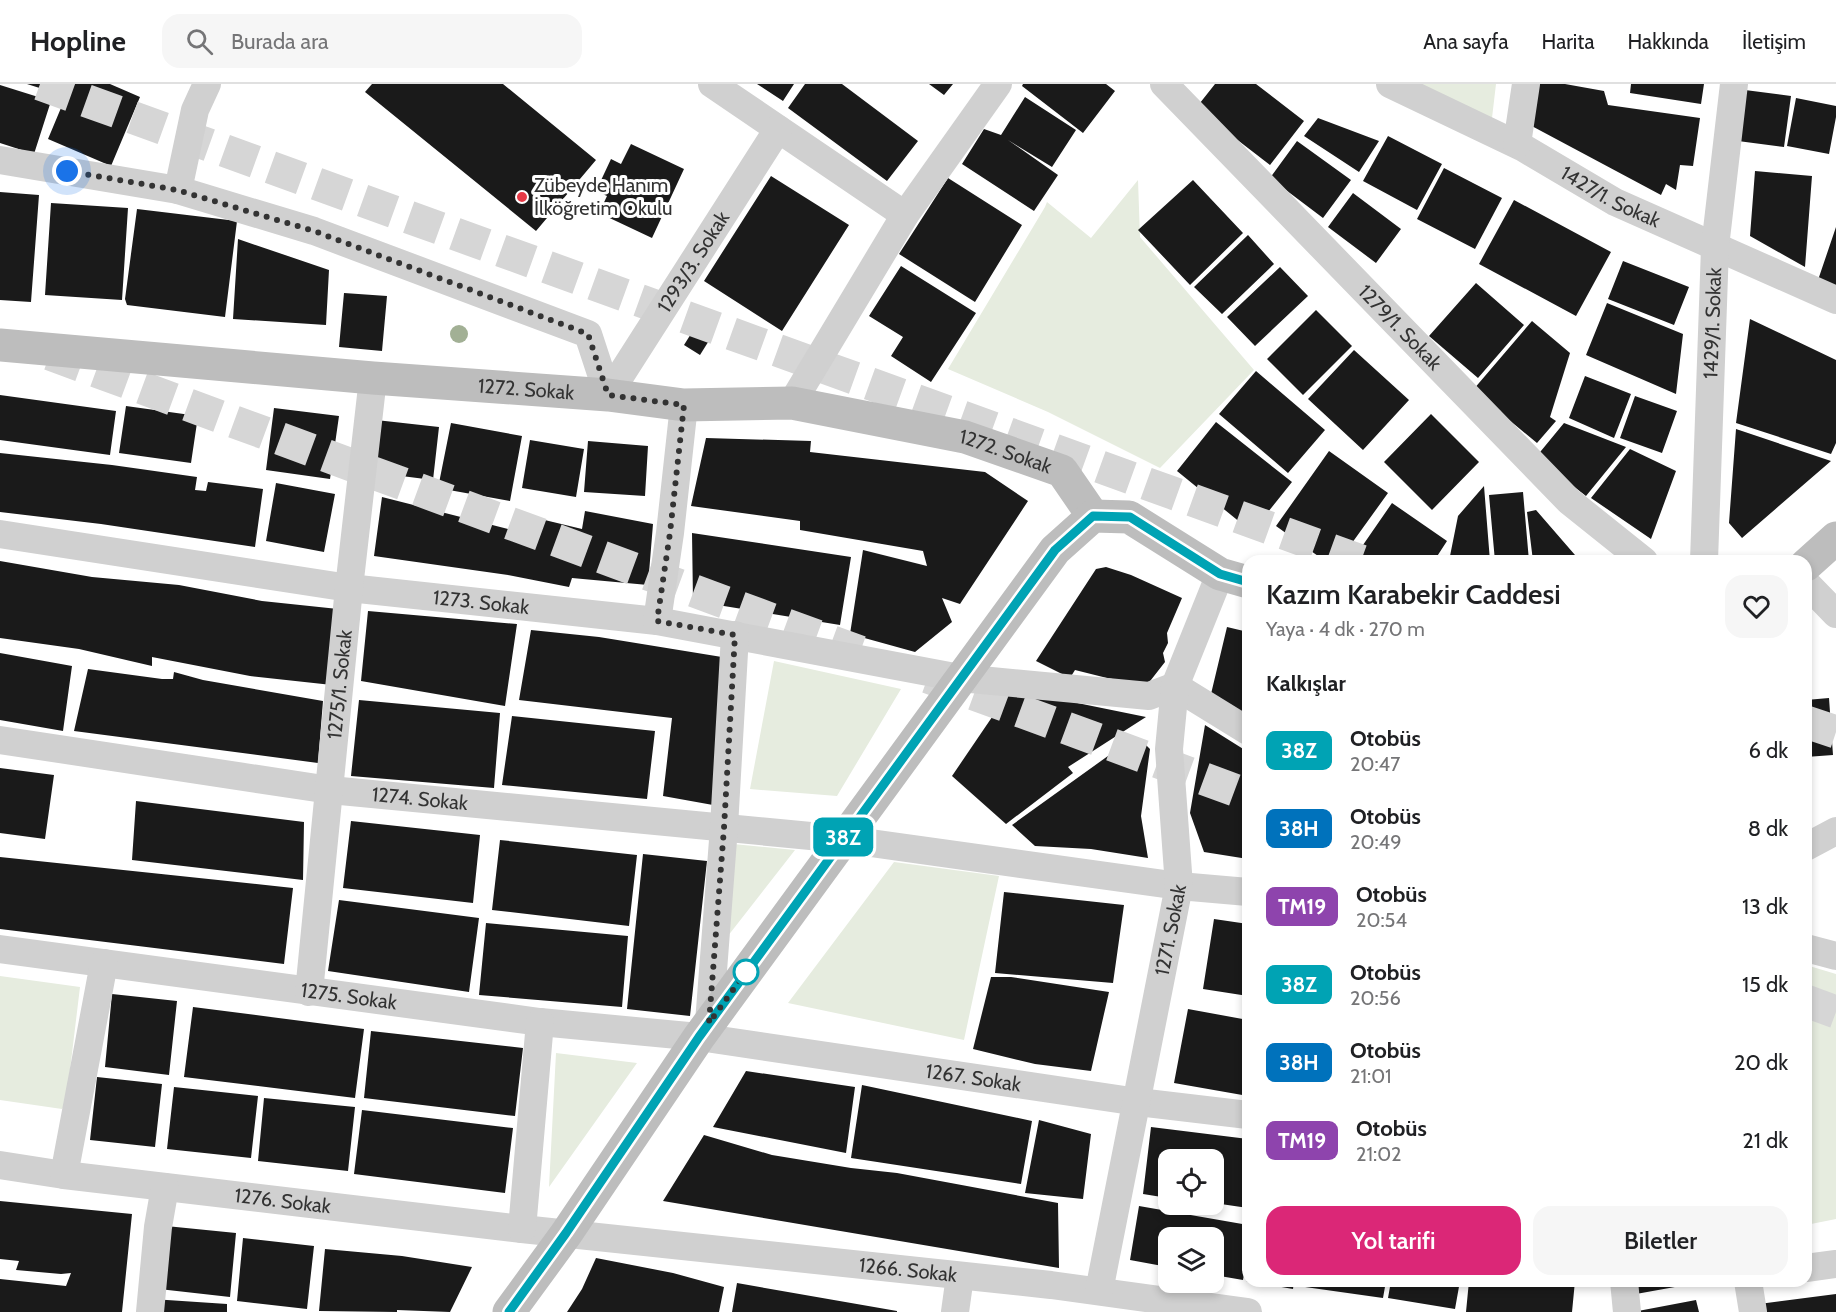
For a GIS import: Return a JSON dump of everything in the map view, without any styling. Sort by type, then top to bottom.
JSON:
[{"type":"main road","name":"1272. Sokak","points":[[0,345],[373,378],[608,395],[684,405],[792,403],[965,437],[1062,471],[1093,516]]},
{"type":"main road","points":[[509,1312],[566,1233],[704,1030],[1055,550],[1093,516],[1130,517],[1234,578]]},
{"type":"main road","points":[[1812,560],[1836,538]]},
{"type":"street","points":[[177,190],[195,110],[207,84]]},
{"type":"street","points":[[712,84],[905,215]]},
{"type":"street","points":[[792,403],[905,215],[998,84]]},
{"type":"street","name":"1279/1. Sokak","points":[[1164,84],[1569,501],[1636,555]]},
{"type":"street","name":"1427/1. Sokak","points":[[1390,84],[1517,144],[1615,202],[1836,300]]},
{"type":"street","points":[[1517,144],[1526,84]]},
{"type":"street","name":"1429/1. Sokak","points":[[1704,555],[1715,247],[1734,84]]},
{"type":"street","name":"1293/3. Sokak","points":[[608,395],[778,129]]},
{"type":"street","points":[[0,160],[177,190],[314,231],[588,334],[608,395]]},
{"type":"street","name":"1275/1. Sokak","points":[[309,992],[349,588],[373,378]]},
{"type":"street","points":[[657,621],[670,533],[684,405]]},
{"type":"street","name":"1273. Sokak","points":[[0,534],[349,588],[657,621],[960,678],[1149,696],[1175,686]]},
{"type":"street","name":"1271. Sokak","points":[[1099,1291],[1179,886],[1170,749],[1175,686],[1234,578]]},
{"type":"street","points":[[1812,589],[1836,614]]},
{"type":"street","points":[[704,1030],[724,828],[735,635]]},
{"type":"street","points":[[1175,686],[1242,727]]},
{"type":"street","name":"1274. Sokak","points":[[0,740],[330,790],[842,839],[1179,886],[1242,891]]},
{"type":"street","points":[[1812,844],[1836,831]]},
{"type":"street","name":"1275. Sokak","points":[[0,949],[540,1022],[704,1030]]},
{"type":"street","points":[[1812,950],[1836,956]]},
{"type":"street","points":[[64,1174],[104,963]]},
{"type":"street","points":[[522,1229],[540,1022]]},
{"type":"street","name":"1267. Sokak","points":[[704,1030],[1138,1102],[1242,1113]]},
{"type":"street","name":"1276. Sokak","points":[[0,1165],[165,1187],[566,1233]]},
{"type":"street","points":[[150,1312],[158,1227],[165,1187]]},
{"type":"street","name":"1266. Sokak","points":[[566,1233],[1099,1291],[1186,1308],[1248,1312]]},
{"type":"street","points":[[1812,1267],[1836,1264]]},
{"type":"street","points":[[955,1312],[960,1276]]},
{"type":"street","points":[[1625,1287],[1627,1312]]},
{"type":"street","points":[[1749,1287],[1753,1312]]},
{"type":"shaded area","points":[[1415,84],[1496,84],[1492,118]]},
{"type":"shaded area","points":[[1138,180],[1140,237],[1254,370],[1160,468],[1048,412],[948,369],[1047,202],[1091,238]]},
{"type":"shaded area","points":[[774,661],[901,689],[837,796],[750,789]]},
{"type":"shaded area","points":[[733,844],[795,850],[724,941]]},
{"type":"shaded area","points":[[894,862],[999,876],[964,1040],[788,1003]]},
{"type":"shaded area","points":[[1812,967],[1836,974],[1836,1219],[1812,1224]]},
{"type":"shaded area","points":[[0,976],[80,987],[66,1103],[62,1109],[0,1100]]},
{"type":"shaded area","points":[[556,1053],[637,1063],[549,1187]]},
{"type":"building","points":[[27,84],[51,84],[49,91]]},
{"type":"building","points":[[71,84],[110,84],[140,97],[111,166],[48,139]]},
{"type":"building","points":[[372,84],[503,84],[596,160],[536,231],[365,92]]},
{"type":"building","points":[[757,84],[794,84],[783,101]]},
{"type":"building","points":[[805,84],[842,84],[918,141],[887,181],[788,108]]},
{"type":"building","points":[[929,84],[953,84],[944,95]]},
{"type":"building","points":[[1023,84],[1106,84],[1115,91],[1083,133],[1022,86]]},
{"type":"building","points":[[1215,84],[1256,84],[1304,121],[1270,165],[1196,108]]},
{"type":"building","points":[[1535,84],[1565,84],[1604,91],[1608,105],[1700,118],[1693,166],[1680,165],[1676,190],[1666,184],[1661,195],[1528,124]]},
{"type":"building","points":[[1631,84],[1704,84],[1701,104],[1630,93]]},
{"type":"building","points":[[0,85],[51,101],[34,154],[0,143]]},
{"type":"building","points":[[1745,90],[1791,96],[1784,147],[1738,141]]},
{"type":"building","points":[[1025,97],[1076,130],[1052,167],[1008,140],[1058,175],[1034,211],[962,164],[984,129],[1001,135]]},
{"type":"building","points":[[1796,98],[1836,106],[1829,154],[1787,146]]},
{"type":"building","points":[[1318,118],[1379,141],[1359,172],[1304,136]]},
{"type":"building","points":[[1388,136],[1442,164],[1417,210],[1363,181]]},
{"type":"building","points":[[1297,141],[1351,180],[1323,218],[1270,178]]},
{"type":"building","points":[[631,144],[684,169],[652,238],[599,213],[607,196],[596,191],[611,159],[621,164]]},
{"type":"building","points":[[1444,168],[1502,198],[1475,249],[1417,219]]},
{"type":"building","points":[[1755,171],[1812,176],[1805,267],[1750,236]]},
{"type":"building","points":[[771,176],[849,225],[782,331],[704,281]]},
{"type":"building","points":[[948,178],[1022,225],[975,302],[899,254]]},
{"type":"building","points":[[1193,180],[1243,233],[1190,285],[1138,230]]},
{"type":"building","points":[[0,192],[39,195],[31,302],[0,300]]},
{"type":"building","points":[[1353,193],[1401,229],[1376,263],[1328,227]]},
{"type":"building","points":[[1514,200],[1611,252],[1576,316],[1479,264]]},
{"type":"building","points":[[51,203],[128,208],[122,300],[45,295]]},
{"type":"building","points":[[137,209],[237,221],[225,317],[127,305],[125,299]]},
{"type":"building","points":[[1836,227],[1836,290],[1817,283]]},
{"type":"building","points":[[1248,235],[1274,264],[1222,314],[1194,287]]},
{"type":"building","points":[[238,239],[329,270],[326,325],[233,319]]},
{"type":"building","points":[[1623,261],[1689,287],[1674,325],[1608,299]]},
{"type":"building","points":[[901,266],[976,313],[931,382],[891,356],[903,337],[869,316]]},
{"type":"building","points":[[1280,267],[1308,296],[1255,346],[1227,317]]},
{"type":"building","points":[[1476,283],[1524,325],[1478,378],[1429,336]]},
{"type":"building","points":[[344,293],[387,296],[382,351],[339,347]]},
{"type":"building","points":[[1607,303],[1683,334],[1676,394],[1586,355]]},
{"type":"building","points":[[1316,310],[1352,346],[1303,395],[1267,359]]},
{"type":"building","points":[[1750,319],[1836,360],[1836,443],[1831,454],[1736,423]]},
{"type":"building","points":[[1532,321],[1570,353],[1550,417],[1556,421],[1537,443],[1473,390]]},
{"type":"building","points":[[694,329],[710,339],[700,355],[684,345]]},
{"type":"building","points":[[732,334],[749,335],[749,350],[731,349]]},
{"type":"building","points":[[1354,350],[1409,400],[1363,450],[1308,399]]},
{"type":"building","points":[[1256,371],[1325,430],[1288,473],[1219,414]]},
{"type":"building","points":[[1585,376],[1631,394],[1614,438],[1569,418]]},
{"type":"building","points":[[0,395],[116,411],[110,455],[0,440]]},
{"type":"building","points":[[1635,396],[1677,411],[1662,453],[1620,438]]},
{"type":"building","points":[[126,406],[198,416],[191,463],[119,453]]},
{"type":"building","points":[[274,408],[339,416],[330,479],[266,470]]},
{"type":"building","points":[[1431,414],[1479,462],[1432,510],[1384,462]]},
{"type":"building","points":[[376,420],[439,427],[433,480],[370,472]]},
{"type":"building","points":[[1216,422],[1292,482],[1252,532],[1177,471]]},
{"type":"building","points":[[451,423],[522,436],[510,501],[438,488]]},
{"type":"building","points":[[1564,423],[1626,447],[1586,496],[1536,457]]},
{"type":"building","points":[[1736,429],[1831,461],[1742,538],[1729,523]]},
{"type":"building","points":[[706,438],[811,441],[810,452],[985,472],[1028,501],[960,604],[942,598],[952,622],[915,652],[850,634],[863,550],[927,566],[923,551],[800,530],[800,521],[691,506]]},
{"type":"building","points":[[530,440],[584,449],[576,497],[522,488]]},
{"type":"building","points":[[588,441],[648,446],[645,496],[584,492]]},
{"type":"building","points":[[1630,449],[1676,471],[1651,539],[1591,498]]},
{"type":"building","points":[[1329,451],[1388,493],[1343,555],[1317,555],[1276,526]]},
{"type":"building","points":[[0,453],[197,477],[195,490],[206,491],[208,482],[263,489],[255,547],[101,524],[0,512]]},
{"type":"building","points":[[276,483],[335,494],[324,552],[266,541]]},
{"type":"building","points":[[1484,486],[1490,555],[1450,555],[1458,516]]},
{"type":"building","points":[[1523,492],[1528,555],[1494,555],[1489,495]]},
{"type":"building","points":[[382,497],[520,532],[524,515],[582,529],[585,511],[653,524],[648,585],[572,578],[569,587],[508,575],[374,556]]},
{"type":"building","points":[[1392,503],[1447,541],[1438,555],[1356,555]]},
{"type":"building","points":[[1536,510],[1575,555],[1532,555],[1527,512]]},
{"type":"building","points":[[692,533],[851,557],[840,625],[693,601]]},
{"type":"building","points":[[0,561],[92,577],[179,585],[262,601],[338,609],[332,685],[250,676],[152,657],[152,666],[79,649],[0,638]]},
{"type":"building","points":[[1106,567],[1131,575],[1182,598],[1167,633],[1168,643],[1163,653],[1165,662],[1147,685],[1075,670],[1070,678],[1036,661],[1096,569]]},
{"type":"building","points":[[368,611],[517,624],[505,706],[361,681]]},
{"type":"building","points":[[1227,627],[1242,631],[1242,715],[1211,694]]},
{"type":"building","points":[[531,630],[599,637],[728,658],[713,805],[663,796],[672,718],[519,700]]},
{"type":"building","points":[[0,653],[72,666],[63,731],[0,720]]},
{"type":"building","points":[[88,669],[162,679],[173,679],[174,672],[203,680],[323,701],[318,763],[74,731]]},
{"type":"building","points":[[1014,690],[1146,717],[1068,767],[1073,773],[1006,824],[952,776],[1005,698]]},
{"type":"building","points":[[1829,698],[1833,755],[1812,757],[1812,699]]},
{"type":"building","points":[[359,700],[500,713],[494,788],[351,776]]},
{"type":"building","points":[[512,716],[655,731],[647,799],[502,785]]},
{"type":"building","points":[[1205,725],[1242,748],[1242,858],[1204,852],[1190,813]]},
{"type":"building","points":[[1126,743],[1144,743],[1150,749],[1141,816],[1148,858],[1091,849],[1035,846],[1012,825]]},
{"type":"building","points":[[0,768],[54,775],[45,839],[0,833]]},
{"type":"building","points":[[136,801],[304,822],[303,880],[132,860]]},
{"type":"building","points":[[351,821],[480,835],[473,903],[343,888]]},
{"type":"building","points":[[500,840],[637,855],[629,926],[492,910]]},
{"type":"building","points":[[643,854],[707,861],[690,1016],[627,1009]]},
{"type":"building","points":[[0,857],[293,888],[284,964],[0,929]]},
{"type":"building","points":[[1004,892],[1124,905],[1113,983],[995,973]]},
{"type":"building","points":[[339,900],[479,918],[469,992],[328,971]]},
{"type":"building","points":[[1214,919],[1242,923],[1242,995],[1203,989]]},
{"type":"building","points":[[486,923],[628,936],[622,1007],[479,995]]},
{"type":"building","points":[[991,977],[1011,977],[1109,992],[1091,1071],[1035,1064],[973,1049]]},
{"type":"building","points":[[112,994],[177,1001],[169,1075],[105,1067]]},
{"type":"building","points":[[193,1007],[364,1029],[355,1098],[184,1077]]},
{"type":"building","points":[[1188,1009],[1242,1019],[1242,1095],[1174,1083]]},
{"type":"building","points":[[371,1031],[523,1048],[515,1116],[364,1098]]},
{"type":"building","points":[[746,1071],[855,1087],[846,1153],[713,1127]]},
{"type":"building","points":[[97,1077],[162,1084],[155,1147],[90,1140]]},
{"type":"building","points":[[862,1085],[1032,1121],[1021,1184],[851,1158]]},
{"type":"building","points":[[174,1087],[258,1096],[251,1158],[167,1149]]},
{"type":"building","points":[[264,1098],[355,1107],[348,1171],[258,1161]]},
{"type":"building","points":[[362,1110],[513,1128],[505,1193],[354,1174]]},
{"type":"building","points":[[1039,1120],[1091,1134],[1083,1199],[1025,1193]]},
{"type":"building","points":[[1151,1127],[1242,1138],[1242,1207],[1224,1204],[1224,1149],[1158,1149],[1158,1196],[1143,1194]]},
{"type":"building","points":[[704,1135],[772,1155],[897,1173],[1058,1203],[1059,1268],[663,1201]]},
{"type":"building","points":[[0,1201],[132,1214],[122,1312],[0,1312],[0,1279],[66,1286],[71,1273],[16,1270],[19,1261],[0,1259]]},
{"type":"building","points":[[1139,1206],[1158,1209],[1158,1215],[1191,1215],[1242,1224],[1242,1280],[1224,1277],[1224,1227],[1158,1227],[1158,1265],[1130,1260]]},
{"type":"building","points":[[166,1226],[236,1233],[230,1297],[159,1289]]},
{"type":"building","points":[[243,1238],[314,1246],[307,1309],[237,1301]]},
{"type":"building","points":[[325,1249],[402,1256],[472,1267],[450,1312],[319,1311]]},
{"type":"building","points":[[596,1258],[673,1273],[724,1287],[719,1312],[567,1312],[582,1289]]},
{"type":"building","points":[[737,1283],[897,1311],[897,1312],[732,1312]]},
{"type":"building","points":[[1305,1287],[1385,1287],[1383,1298]]},
{"type":"building","points":[[1390,1287],[1459,1287],[1455,1309],[1388,1298]]},
{"type":"building","points":[[1468,1287],[1574,1287],[1572,1312],[1466,1312]]},
{"type":"building","points":[[1635,1287],[1675,1287],[1636,1294]]},
{"type":"building","points":[[1836,1294],[1836,1312],[1760,1312],[1759,1304]]},
{"type":"building","points":[[152,1299],[227,1304],[227,1312],[152,1312]]},
{"type":"building","points":[[1696,1300],[1699,1312],[1638,1312],[1638,1311]]},
{"type":"tunnel","points":[[40,84],[1344,555]]},
{"type":"tunnel","points":[[50,354],[860,652]]},
{"type":"tunnel","points":[[928,677],[1242,793]]},
{"type":"tunnel","points":[[1812,724],[1836,732]]},
{"type":"tunnel","points":[[1812,1003],[1836,1012]]},
{"type":"bus line","name":"38Z","points":[[509,1312],[566,1233],[699,1037],[1055,550],[1093,516],[1130,517],[1220,574],[1242,580]]},
{"type":"place","name":"Zübeyde Hanım İlköğretim Okulu","points":[[522,197]]},
{"type":"route","points":[[67,171],[177,190],[314,231],[588,334],[608,395],[684,405],[670,533],[657,621],[735,635],[724,828],[709,1023],[749,968],[746,972]]}]
